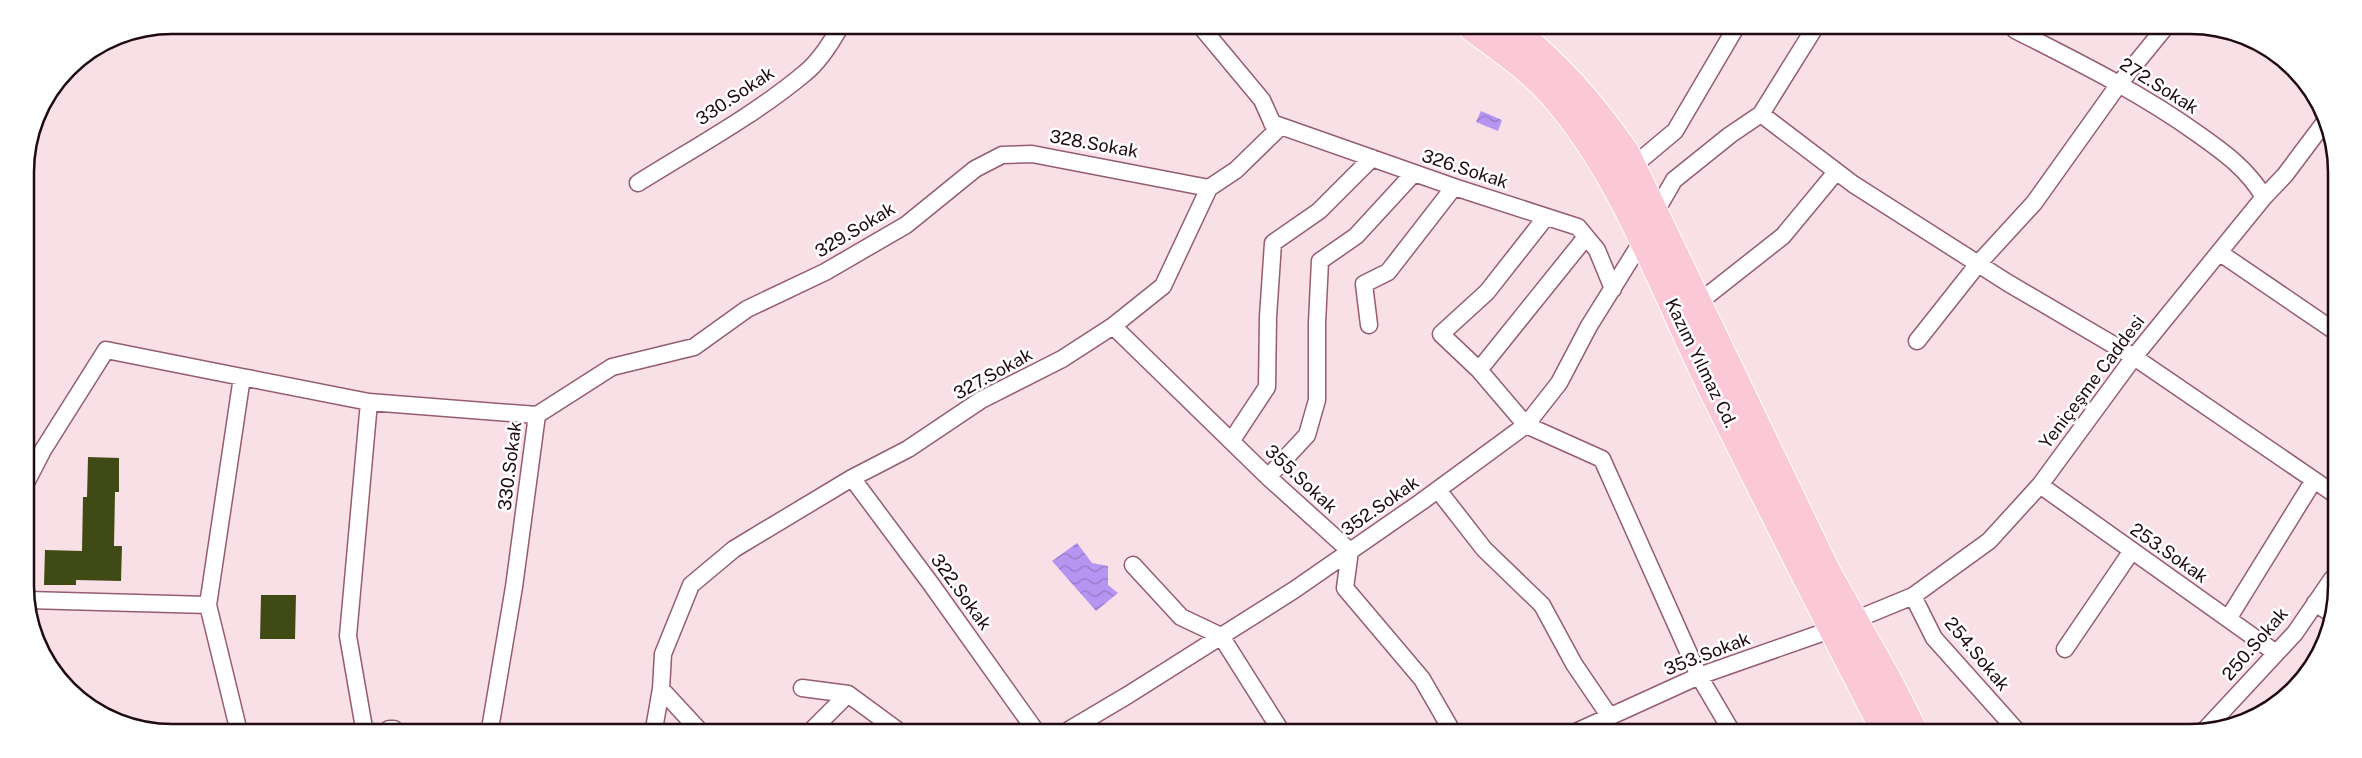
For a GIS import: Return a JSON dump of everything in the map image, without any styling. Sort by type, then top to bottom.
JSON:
[{"type":"highway","name":"Kazım Yılmaz Cd.","points":[[1481,34],[1529,70],[1558,100],[1594,150],[1616,185],[1710,383],[1843,625],[1909,724]]},
{"type":"highway","name":"Kazım Yılmaz Cd.","points":[[1518,34],[1568,80],[1604,121],[1632,167],[1827,573],[1843,625],[1883,724]]},
{"type":"street","name":"330.Sokak","points":[[638,183],[760,106],[807,72],[836,34]]},
{"type":"street","points":[[1207,34],[1262,100],[1276,130],[1236,170],[1209,188]]},
{"type":"street","points":[[1632,167],[1675,131],[1732,34]]},
{"type":"street","points":[[1655,213],[1674,180],[1730,135],[1761,114],[1811,34]]},
{"type":"street","name":"272.Sokak","points":[[2023,34],[2119,84],[2169,113],[2228,155],[2252,178],[2264,197]]},
{"type":"street","points":[[1917,341],[1978,264],[2034,203],[2119,84],[2160,34]]},
{"type":"street","points":[[1761,114],[1836,172],[1978,264],[2134,357],[2328,490]]},
{"type":"street","name":"326.Sokak","points":[[1272,123],[1454,187],[1578,227],[1597,250],[1613,289]]},
{"type":"street","name":"Yeniçeşme Caddesi","points":[[1843,625],[1913,596],[1989,541],[2040,485],[2134,357],[2264,197],[2285,175],[2321,126]]},
{"type":"street","name":"328.Sokak","points":[[975,169],[1002,155],[1032,154],[1209,188]]},
{"type":"street","points":[[1232,440],[1267,387],[1268,317],[1273,243],[1319,212],[1372,158]]},
{"type":"street","name":"329.Sokak","points":[[747,309],[825,272],[906,225],[975,169]]},
{"type":"street","points":[[1698,303],[1783,236],[1836,172]]},
{"type":"street","points":[[1268,477],[1307,435],[1318,400],[1317,323],[1320,261],[1356,236],[1414,173]]},
{"type":"street","points":[[1369,325],[1364,284],[1388,272],[1454,187]]},
{"type":"street","name":"327.Sokak","points":[[655,724],[661,689],[662,654],[692,585],[734,548],[852,478],[908,449],[981,400],[1062,359],[1113,326],[1163,286],[1209,188]]},
{"type":"street","points":[[1546,217],[1487,292],[1441,334],[1479,370],[1526,425],[1602,459],[1699,676],[1727,724]]},
{"type":"street","points":[[1479,370],[1586,237]]},
{"type":"street","name":"352.Sokak","points":[[1079,724],[1221,636],[1350,551],[1438,490],[1526,425],[1559,383],[1589,326],[1642,241]]},
{"type":"street","points":[[2220,253],[2328,327]]},
{"type":"street","name":"330.Sokak","points":[[491,724],[514,587],[537,415],[612,367],[694,347],[747,309]]},
{"type":"street","name":"355.Sokak","points":[[1113,326],[1268,477],[1350,551]]},
{"type":"street","points":[[34,467],[106,350],[369,402],[537,415]]},
{"type":"street","points":[[237,724],[208,605],[242,377]]},
{"type":"street","points":[[363,724],[348,636],[369,402]]},
{"type":"street","name":"322.Sokak","points":[[852,478],[931,584],[1030,724]]},
{"type":"street","points":[[2228,619],[2314,480]]},
{"type":"street","name":"253.Sokak","points":[[2040,485],[2131,552],[2276,653]]},
{"type":"street","points":[[1438,490],[1484,549],[1542,605],[1574,664],[1610,717]]},
{"type":"street","points":[[1350,551],[1345,588],[1422,679],[1448,724]]},
{"type":"street","points":[[2065,648],[2131,552]]},
{"type":"street","points":[[1133,564],[1181,617],[1221,636],[1278,724]]},
{"type":"street","name":"250.Sokak","points":[[2212,723],[2295,633],[2328,585]]},
{"type":"street","name":"254.Sokak","points":[[1913,596],[1934,638],[2011,724]]},
{"type":"street","points":[[35,600],[208,605]]},
{"type":"street","points":[[2315,603],[2326,610]]},
{"type":"street","name":"353.Sokak","points":[[1594,724],[1699,676],[1843,625]]},
{"type":"street","points":[[802,688],[848,694],[889,724]]},
{"type":"street","points":[[661,689],[693,724]]},
{"type":"street","points":[[819,724],[848,694]]},
{"type":"water","points":[[1481,111],[1502,120],[1498,131],[1476,122]]},
{"type":"water","points":[[1077,543],[1092,563],[1108,566],[1108,585],[1118,593],[1096,611],[1052,561]]},
{"type":"building","points":[[88,457],[119,458],[119,492],[115,492],[114,546],[122,546],[121,581],[76,580],[76,585],[44,585],[45,550],[82,551],[83,497],[87,497]]},
{"type":"building","points":[[261,595],[296,595],[295,639],[260,639]]}]
